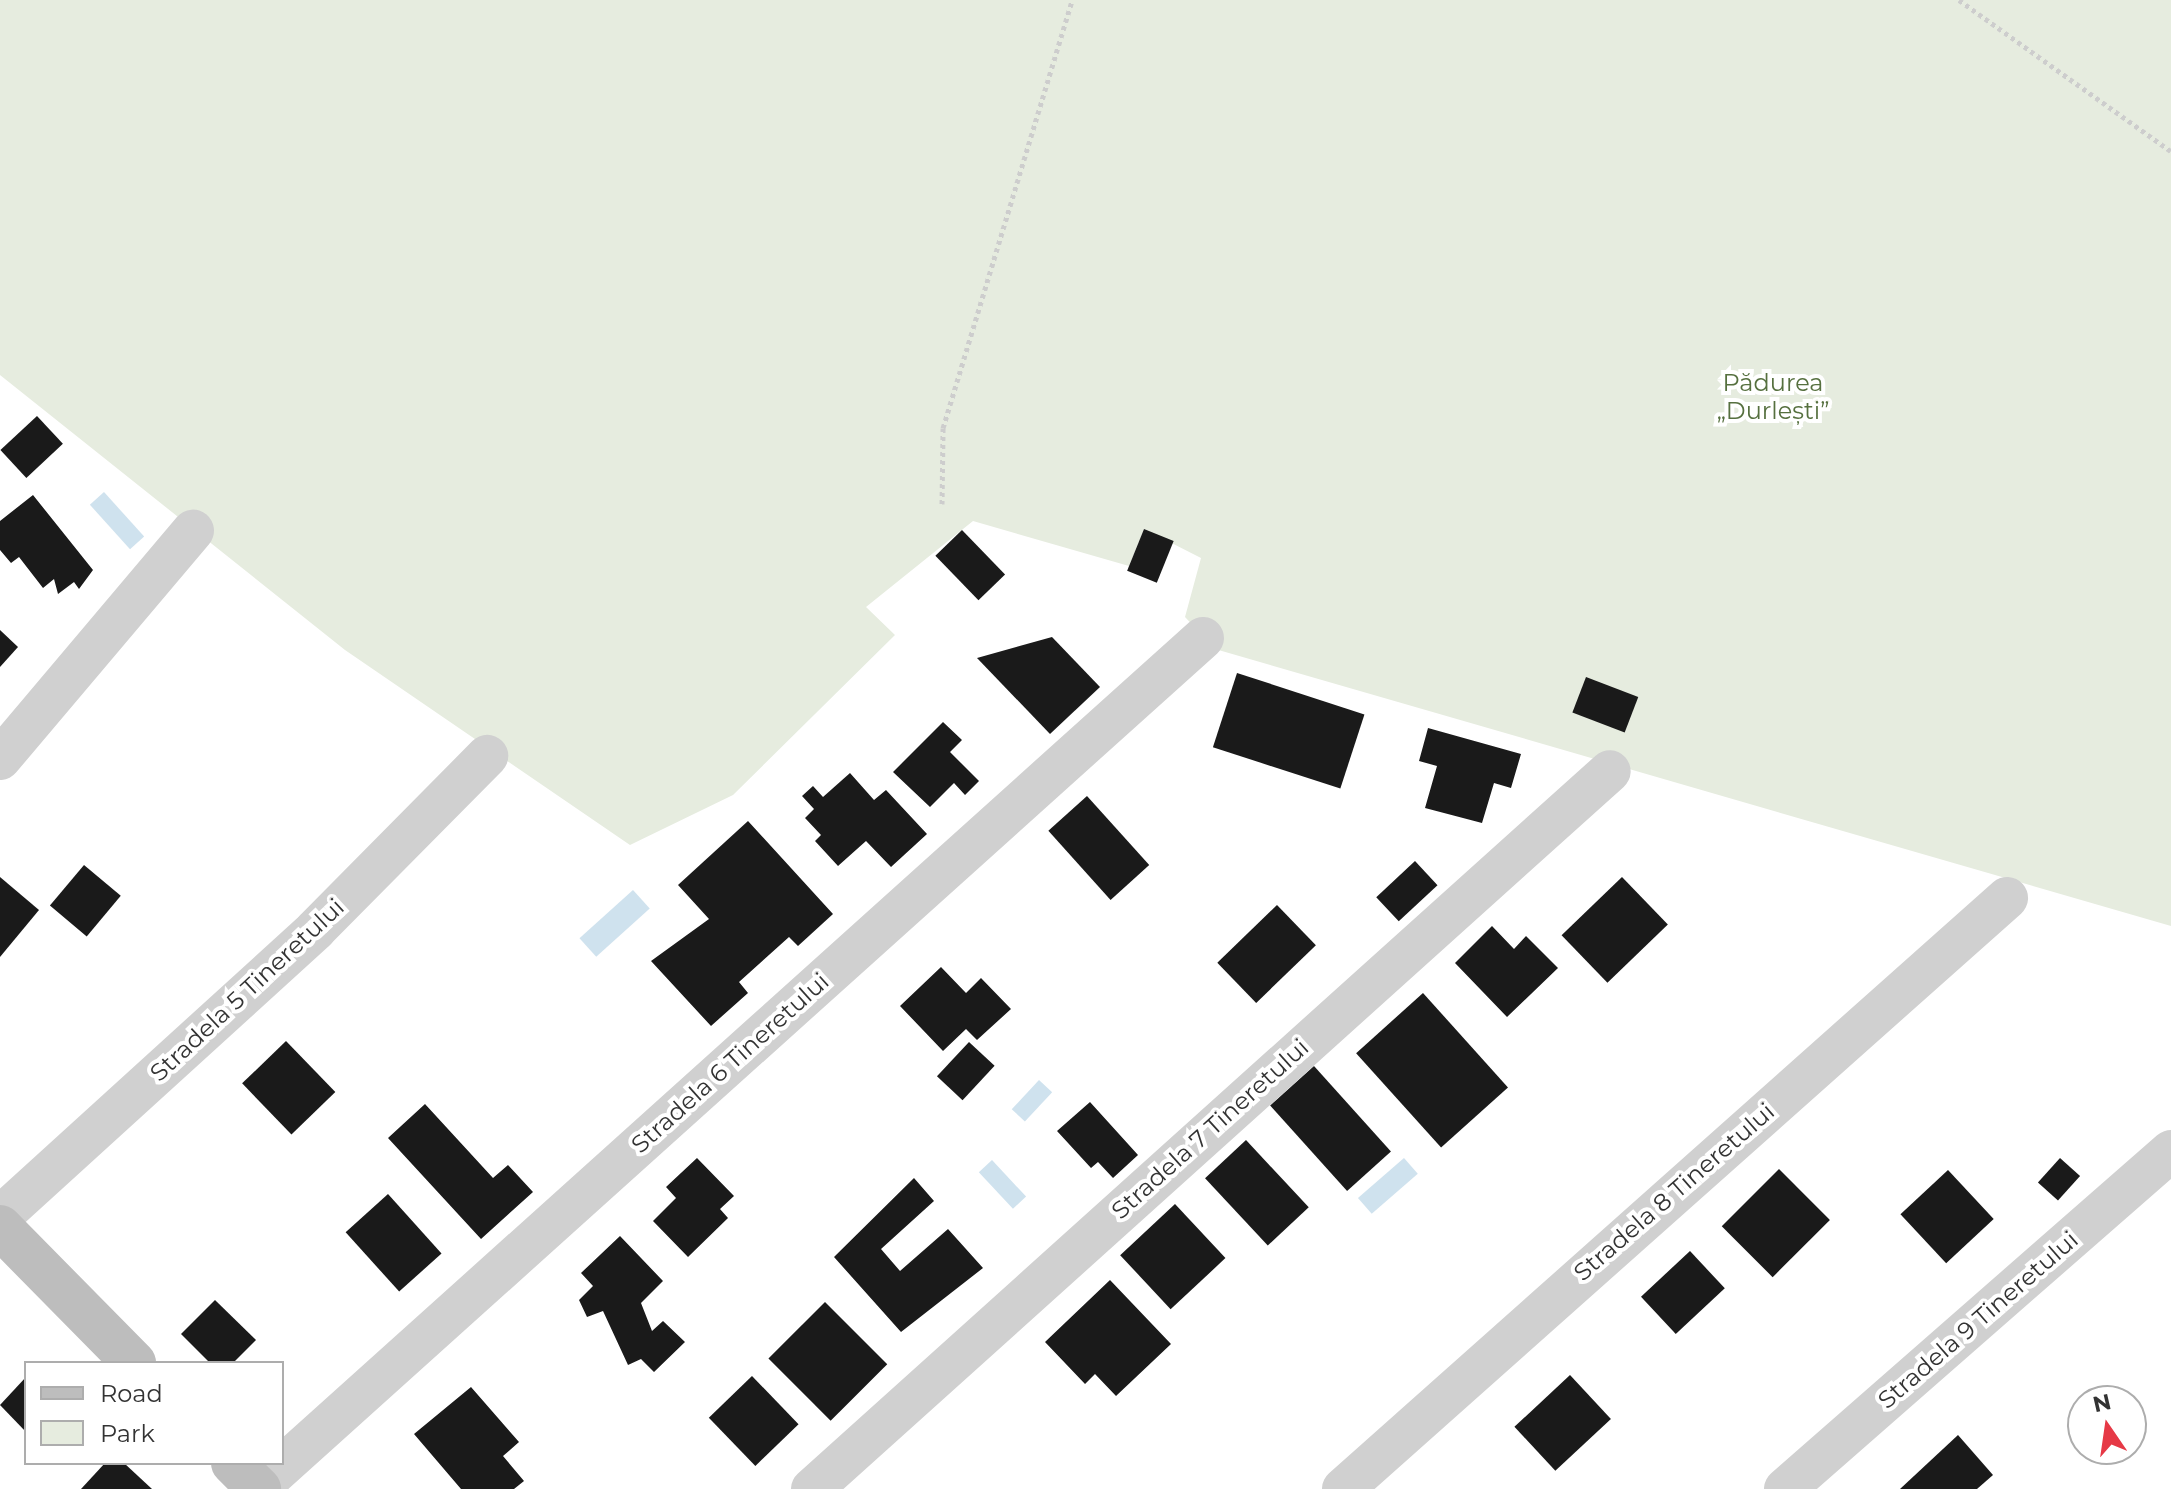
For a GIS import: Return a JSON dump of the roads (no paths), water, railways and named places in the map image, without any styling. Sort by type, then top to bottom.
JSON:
[{"type":"street","points":[[0,759],[193,531]]},
{"type":"street","name":"Stradela 6 Tineretului","points":[[284,1450],[1203,638]]},
{"type":"street","name":"Stradela 5 Tineretului","points":[[0,1217],[315,930],[487,756]]},
{"type":"street","name":"Stradela 7 Tineretului","points":[[812,1489],[1610,771]]},
{"type":"street","name":"Stradela 8 Tineretului","points":[[1343,1489],[2007,898]]},
{"type":"street","name":"Stradela 9 Tineretului","points":[[1785,1489],[2171,1151]]},
{"type":"street","points":[[0,1227],[132,1361]]},
{"type":"street","name":"Stradela 6 Tineretului","points":[[250,1480],[267,1465]]},
{"type":"water","points":[[104,492],[144,537],[130,549],[90,505]]},
{"type":"water","points":[[633,890],[650,909],[596,957],[579,938]]},
{"type":"water","points":[[1039,1080],[1052,1092],[1025,1122],[1012,1109]]},
{"type":"water","points":[[1404,1158],[1418,1174],[1372,1214],[1358,1198]]},
{"type":"water","points":[[992,1160],[1026,1197],[1013,1209],[979,1172]]},
{"type":"park label","name":"Pădurea „Durlești”","points":[[1773,397]]}]
